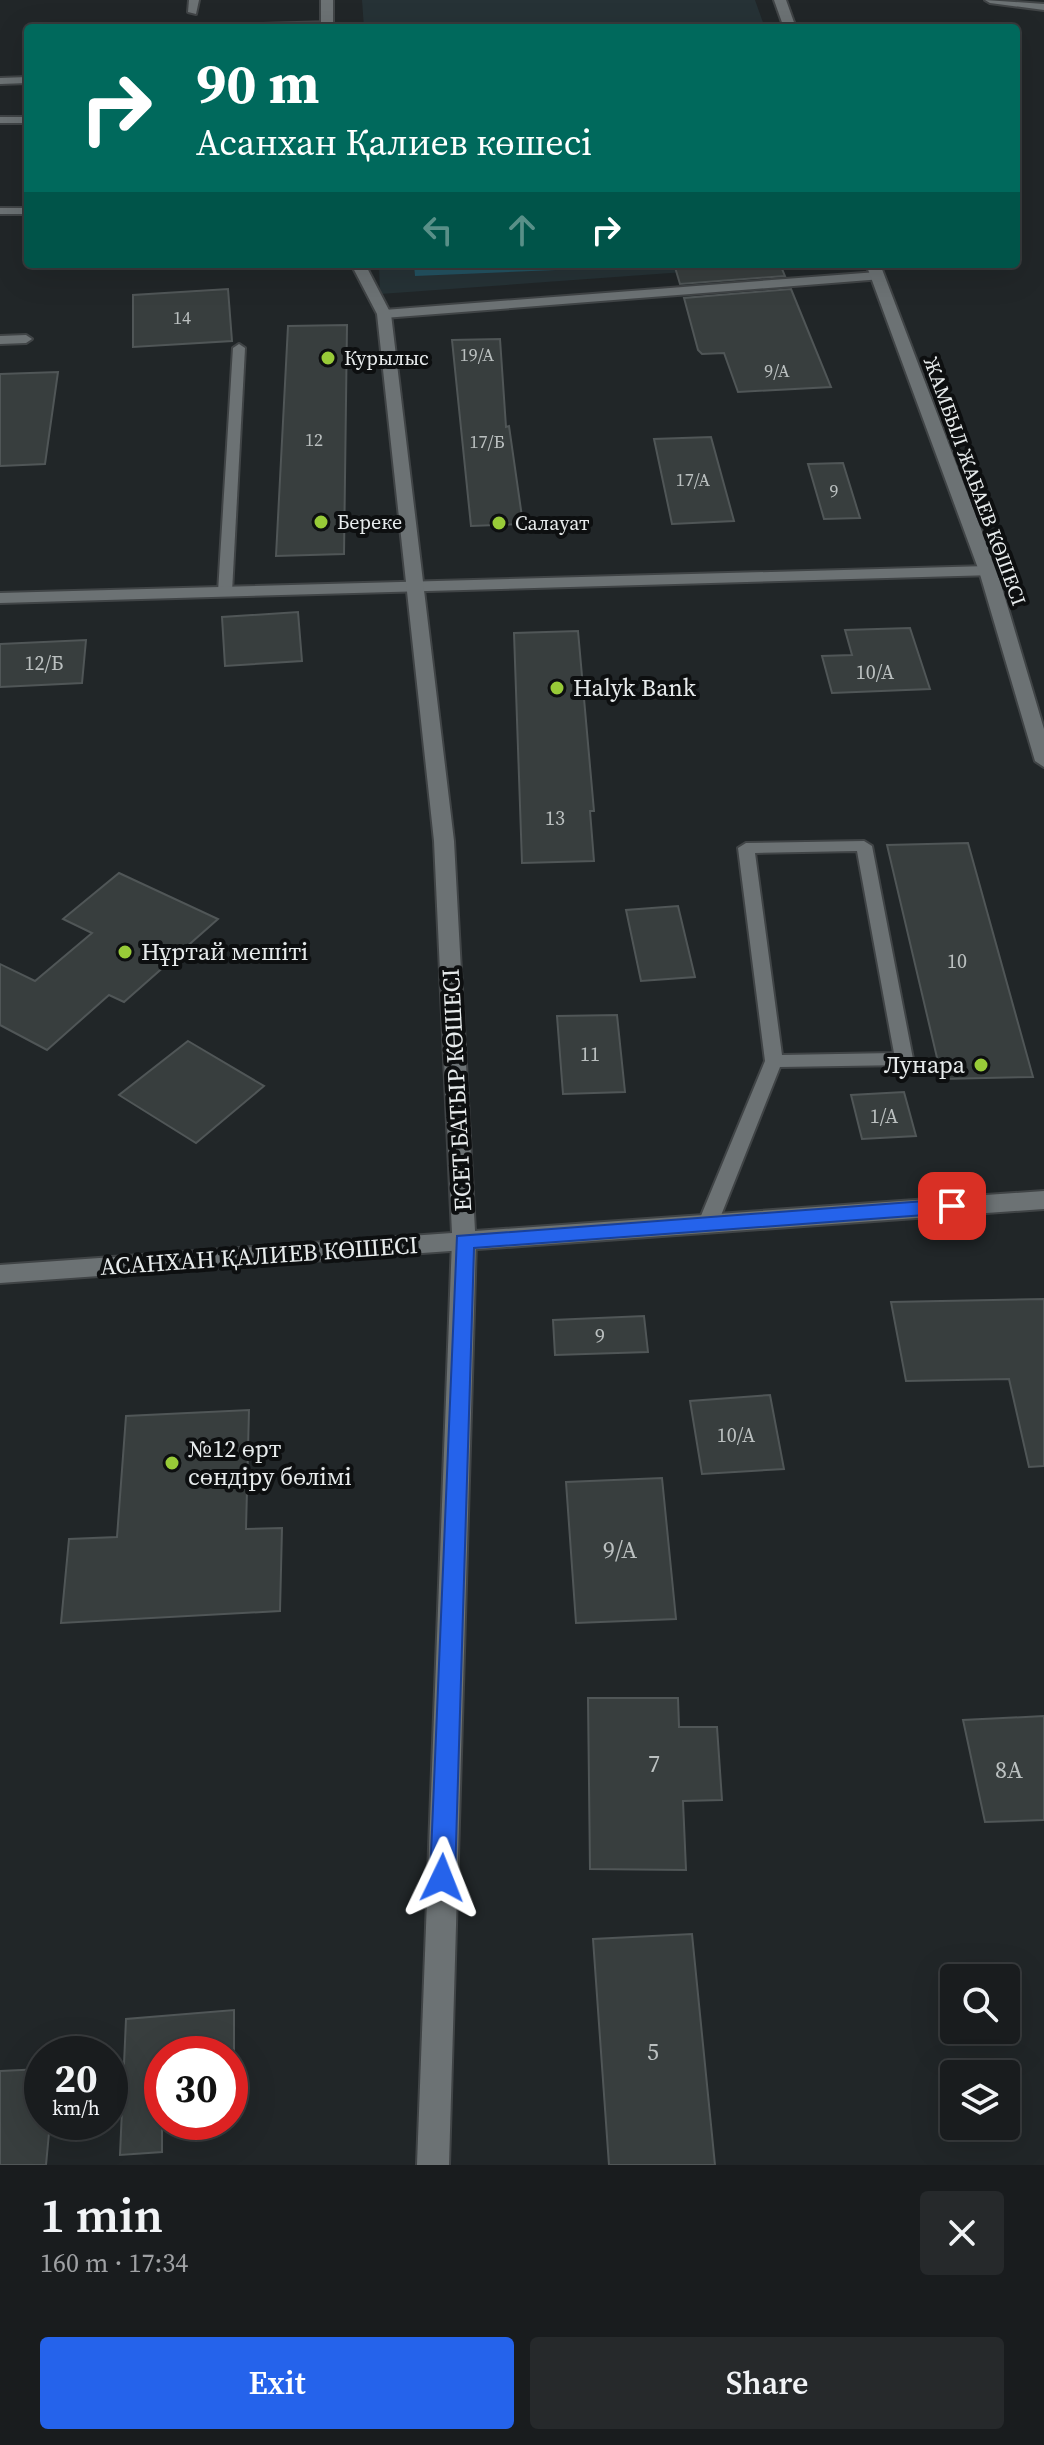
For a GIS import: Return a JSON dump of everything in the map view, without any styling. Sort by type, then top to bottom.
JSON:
[{"type":"street","points":[[327,0],[327,24]]},
{"type":"street","points":[[780,0],[789,24]]},
{"type":"street","name":"ЕСЕТ БАТЫР КӨШЕСІ","points":[[360,268],[384,314],[444,841],[464,1241],[433,2165]]},
{"type":"street","points":[[384,314],[875,270]]},
{"type":"street","name":"ЖАМБЫЛ ЖАБАЕВ КӨШЕСІ","points":[[875,270],[988,571],[1044,761]]},
{"type":"street","points":[[0,598],[988,571]]},
{"type":"street","name":"АСАНХАН ҚАЛИЕВ КӨШЕСІ","points":[[0,1274],[1044,1200]]},
{"type":"lane","points":[[193,12],[194,0]]},
{"type":"lane","points":[[990,0],[1044,7]]},
{"type":"lane","points":[[0,81],[24,80]]},
{"type":"lane","points":[[0,120],[24,120]]},
{"type":"lane","points":[[0,211],[24,211]]},
{"type":"lane","points":[[0,340],[26,339]]},
{"type":"lane","points":[[225,592],[239,348]]},
{"type":"lane","points":[[708,1223],[774,1061],[746,848],[864,846],[904,1059],[774,1061]]},
{"type":"shaded area","points":[[362,0],[755,0],[764,24],[364,24]]},
{"type":"shaded area","points":[[379,268],[741,268],[380,294]]},
{"type":"shaded area","points":[[414,268],[605,268],[415,276]]},
{"type":"building","points":[[675,268],[782,268],[785,276],[680,284]]},
{"type":"building","points":[[228,289],[232,341],[133,347],[133,295]]},
{"type":"building","points":[[791,289],[831,387],[738,392],[724,353],[702,354],[698,350],[684,298]]},
{"type":"building","points":[[347,325],[344,554],[276,556],[288,326]]},
{"type":"building","points":[[500,339],[506,427],[509,426],[523,524],[471,526],[452,340]]},
{"type":"building","points":[[58,372],[45,464],[0,466],[0,374]]},
{"type":"building","points":[[711,437],[734,521],[672,524],[654,439]]},
{"type":"building","points":[[843,463],[860,518],[824,519],[808,464]]},
{"type":"building","points":[[298,612],[302,661],[225,666],[222,617]]},
{"type":"building","points":[[910,628],[930,689],[832,693],[822,656],[852,655],[845,630]]},
{"type":"building","points":[[578,631],[594,811],[590,811],[594,861],[522,863],[514,633]]},
{"type":"building","points":[[86,640],[82,683],[0,687],[0,644]]},
{"type":"building","points":[[968,843],[1033,1077],[942,1079],[887,845]]},
{"type":"building","name":"Нұртай мешіті","points":[[119,873],[218,919],[124,1002],[109,995],[47,1050],[0,1025],[0,964],[35,981],[92,933],[63,919]]},
{"type":"building","points":[[678,906],[695,977],[641,981],[626,910]]},
{"type":"building","points":[[617,1015],[625,1092],[563,1094],[557,1016]]},
{"type":"building","points":[[188,1041],[264,1086],[196,1143],[119,1095]]},
{"type":"building","points":[[904,1092],[916,1136],[862,1139],[851,1095]]},
{"type":"building","points":[[1044,1299],[1044,1466],[1029,1467],[1009,1379],[906,1381],[891,1302]]},
{"type":"building","points":[[644,1316],[648,1352],[555,1355],[553,1320]]},
{"type":"building","points":[[770,1395],[784,1469],[702,1474],[690,1401]]},
{"type":"building","points":[[249,1410],[246,1529],[282,1528],[280,1611],[61,1623],[69,1539],[117,1537],[126,1416]]},
{"type":"building","points":[[662,1478],[676,1619],[576,1623],[566,1482]]},
{"type":"building","points":[[588,1698],[678,1698],[679,1727],[717,1727],[722,1800],[683,1801],[686,1870],[590,1869]]},
{"type":"building","points":[[1044,1716],[1044,1820],[985,1822],[963,1720]]},
{"type":"building","points":[[692,1934],[715,2165],[609,2165],[593,1939]]},
{"type":"building","points":[[234,2010],[234,2036],[144,2036],[144,2140],[162,2140],[162,2152],[120,2155],[121,2140],[128,2140],[126,2019]]},
{"type":"building","points":[[24,2070],[24,2140],[48,2140],[46,2165],[0,2165],[0,2071]]},
{"type":"place","name":"Курылыс","points":[[328,358]]},
{"type":"place","name":"Береке","points":[[321,522]]},
{"type":"place","name":"Салауат","points":[[499,523]]},
{"type":"place","name":"Halyk Bank","points":[[557,688]]},
{"type":"place","name":"Нұртай мешіті","points":[[125,952]]},
{"type":"place","name":"Лунара","points":[[981,1065]]},
{"type":"place","name":"№12 өрт сөндіру бөлімі","points":[[172,1463]]},
{"type":"route","points":[[442,1878],[464,1241],[952,1206]]}]
